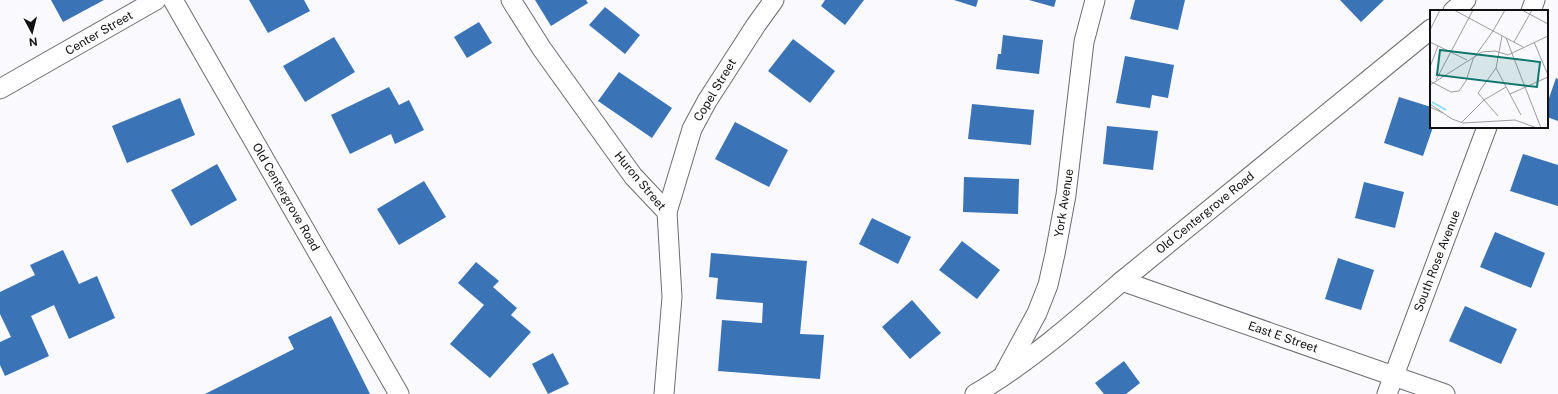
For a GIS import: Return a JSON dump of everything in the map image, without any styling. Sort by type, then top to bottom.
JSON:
[{"type":"street","name":"Center Street","points":[[0,89],[156,0]]},
{"type":"street","name":"Old Centergrove Road","points":[[173,0],[399,394]]},
{"type":"street","name":"Huron Street","points":[[511,0],[542,49],[633,176],[667,212],[672,297],[664,394]]},
{"type":"street","name":"Copel Street","points":[[667,212],[692,129],[706,101],[756,24],[774,0]]},
{"type":"street","name":"York Avenue","points":[[997,386],[1037,313],[1048,285],[1066,195],[1084,42],[1095,0]]},
{"type":"street","points":[[1454,10],[1466,0]]},
{"type":"street","points":[[1531,10],[1535,0]]},
{"type":"street","name":"Old Centergrove Road","points":[[975,394],[997,386],[1122,281],[1430,30]]},
{"type":"street","name":"South Rose Avenue","points":[[1387,394],[1487,128]]},
{"type":"street","name":"East E Street","points":[[1122,281],[1445,394]]},
{"type":"building","points":[[51,0],[104,0],[63,22]]},
{"type":"building","points":[[249,0],[304,0],[310,11],[268,33]]},
{"type":"building","points":[[535,0],[586,0],[588,3],[551,26]]},
{"type":"building","points":[[825,0],[864,0],[845,25],[821,6]]},
{"type":"building","points":[[954,0],[978,0],[976,7]]},
{"type":"building","points":[[1029,0],[1056,0],[1054,7]]},
{"type":"building","points":[[1135,0],[1185,0],[1178,30],[1130,19]]},
{"type":"building","points":[[1340,0],[1384,0],[1361,22]]},
{"type":"building","points":[[605,7],[640,35],[625,54],[589,25]]},
{"type":"building","points":[[479,22],[492,43],[467,58],[454,37]]},
{"type":"building","points":[[1003,35],[1043,40],[1039,74],[996,69],[998,54],[1001,54]]},
{"type":"building","points":[[334,37],[355,72],[305,102],[283,66]]},
{"type":"building","points":[[793,39],[835,71],[810,103],[768,71]]},
{"type":"building","points":[[1125,56],[1174,65],[1168,98],[1152,95],[1150,108],[1116,103]]},
{"type":"building","points":[[619,72],[672,108],[652,138],[598,101]]},
{"type":"building","points":[[1556,78],[1558,79],[1558,121],[1548,117],[1548,101]]},
{"type":"building","points":[[389,87],[399,105],[409,100],[424,130],[395,144],[391,134],[350,154],[331,115]]},
{"type":"building","points":[[1399,97],[1430,107],[1430,128],[1433,128],[1423,156],[1384,143]]},
{"type":"building","points":[[180,98],[195,135],[127,163],[112,126]]},
{"type":"building","points":[[972,104],[1034,110],[1031,145],[968,139]]},
{"type":"building","points":[[735,122],[788,150],[769,187],[715,159]]},
{"type":"building","points":[[1107,126],[1158,131],[1153,170],[1103,164]]},
{"type":"building","points":[[1523,154],[1558,165],[1558,206],[1510,191]]},
{"type":"building","points":[[217,164],[237,200],[191,226],[171,190]]},
{"type":"building","points":[[964,177],[1019,179],[1018,214],[963,212]]},
{"type":"building","points":[[424,181],[446,217],[399,245],[377,209]]},
{"type":"building","points":[[1364,182],[1404,192],[1395,228],[1355,218]]},
{"type":"building","points":[[872,218],[911,237],[898,264],[859,244]]},
{"type":"building","points":[[1495,232],[1545,253],[1531,288],[1480,267]]},
{"type":"building","points":[[962,241],[1000,270],[977,299],[939,270]]},
{"type":"building","points":[[63,250],[79,284],[97,276],[115,318],[69,339],[54,305],[31,316],[49,356],[5,376],[0,365],[0,342],[11,337],[0,314],[0,292],[35,275],[30,265]]},
{"type":"building","points":[[711,253],[807,261],[800,334],[824,335],[820,379],[718,371],[722,320],[762,323],[763,303],[716,299],[718,278],[709,277]]},
{"type":"building","points":[[1338,258],[1374,270],[1361,310],[1325,299]]},
{"type":"building","points":[[476,262],[499,281],[493,287],[517,308],[511,315],[531,332],[490,378],[450,344],[484,305],[458,283]]},
{"type":"building","points":[[912,300],[941,333],[910,359],[882,327]]},
{"type":"building","points":[[1465,306],[1517,329],[1501,364],[1449,341]]},
{"type":"building","points":[[331,316],[370,394],[205,394],[294,349],[288,337]]},
{"type":"building","points":[[553,353],[569,384],[548,394],[532,364]]},
{"type":"building","points":[[1124,361],[1140,383],[1126,394],[1104,394],[1095,383]]}]
